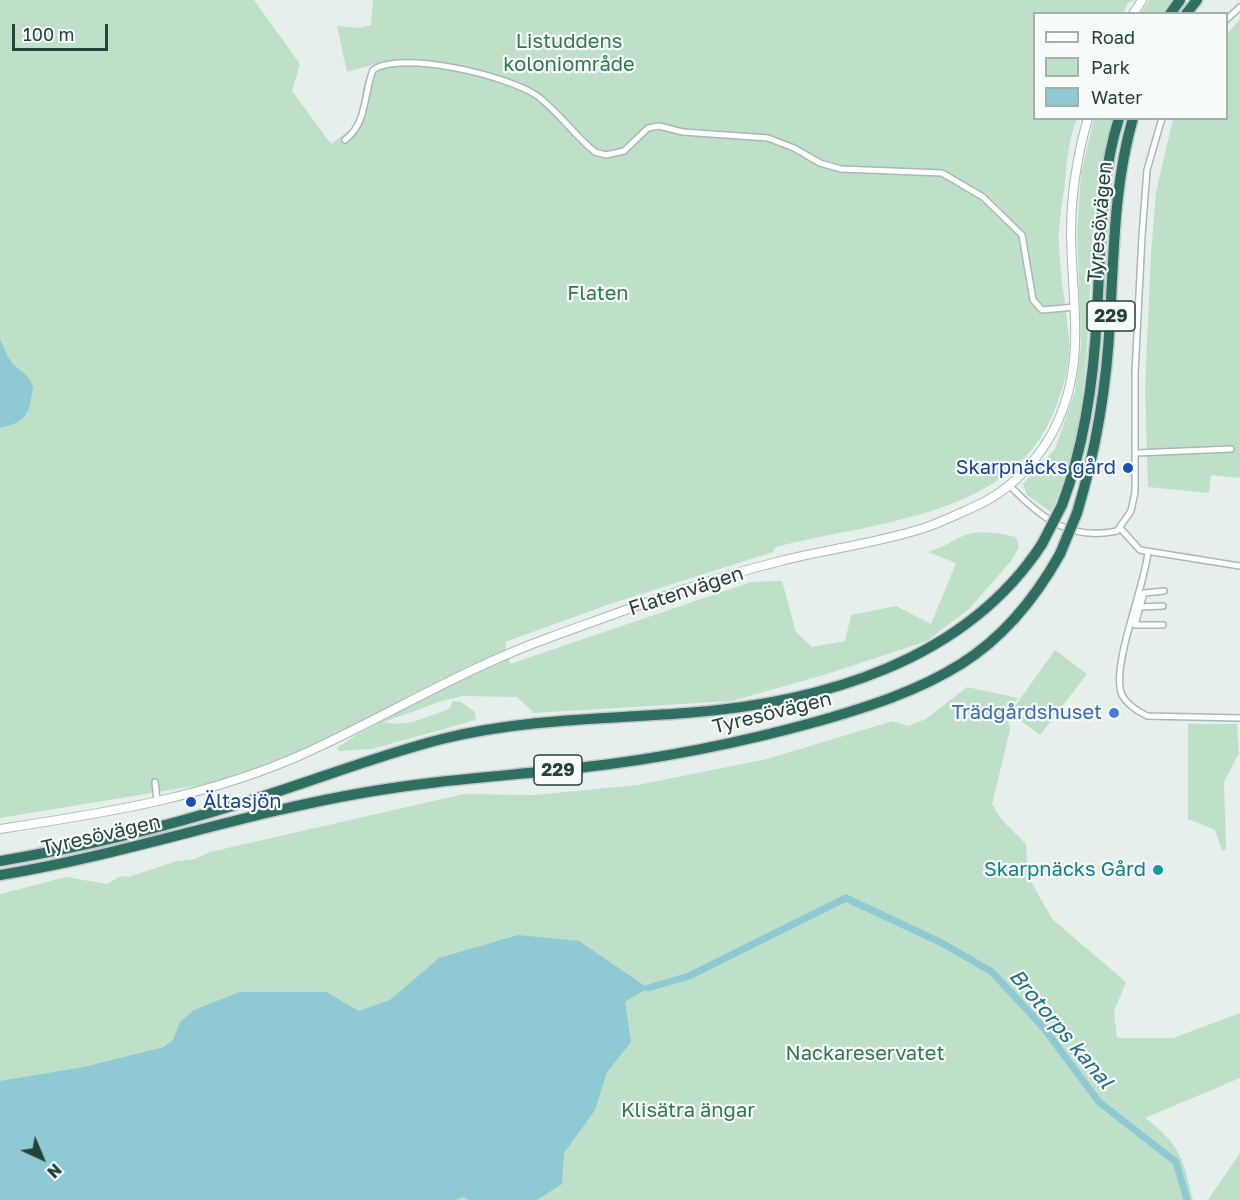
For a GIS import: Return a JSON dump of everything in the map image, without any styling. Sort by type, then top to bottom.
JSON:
[{"type":"highway","points":[[1188,12],[1197,0]]},
{"type":"highway","name":"Tyresövägen","points":[[0,861],[112,838],[198,816],[394,753],[474,732],[547,721],[713,710],[831,687],[897,664],[950,638],[993,604],[1025,568],[1042,544],[1062,506],[1073,476],[1085,420],[1093,364],[1105,184],[1119,120]]},
{"type":"highway","name":"Tyresövägen","points":[[0,875],[102,855],[325,800],[417,784],[578,768],[668,755],[742,740],[855,710],[935,679],[978,652],[1025,606],[1060,554],[1077,513],[1092,456],[1103,396],[1119,178],[1133,120]]},
{"type":"street","points":[[1228,19],[1240,7]]},
{"type":"street","points":[[345,140],[360,126],[366,89],[373,70],[398,61],[455,68],[517,84],[538,97],[595,152],[606,155],[624,151],[648,128],[659,126],[683,132],[718,132],[768,138],[794,148],[820,163],[841,168],[942,173],[982,197],[1022,235],[1033,300],[1037,306],[1042,310],[1075,307]]},
{"type":"street","name":"Flatenvägen","points":[[0,829],[157,801],[227,783],[312,751],[476,666],[546,639],[768,564],[924,528],[1011,487],[1047,441],[1068,394],[1076,355],[1071,233],[1073,201],[1077,162],[1088,120]]},
{"type":"street","points":[[1011,487],[1026,502],[1067,530],[1096,535],[1120,528],[1131,511],[1136,453],[1135,373],[1147,170],[1161,120]]},
{"type":"street","points":[[1136,453],[1231,449]]},
{"type":"street","points":[[1120,528],[1132,544],[1148,552],[1240,566]]},
{"type":"street","points":[[1148,552],[1119,673],[1122,694],[1136,711],[1146,716],[1240,717]]},
{"type":"street","points":[[1163,626],[1136,625],[1144,593],[1164,591]]},
{"type":"street","points":[[1140,607],[1163,606]]},
{"type":"street","points":[[155,782],[157,801]]},
{"type":"green space","name":"Flaten","points":[[0,0],[254,0],[300,64],[292,91],[331,144],[358,124],[365,83],[372,69],[379,63],[347,72],[337,26],[360,28],[371,25],[373,0],[1134,0],[1128,3],[1124,12],[1033,12],[1033,120],[1077,120],[1069,149],[1059,236],[1069,358],[1057,405],[1033,449],[1005,475],[972,495],[934,510],[776,547],[773,552],[610,604],[505,642],[510,664],[751,582],[782,581],[796,632],[812,647],[845,641],[851,615],[896,606],[931,624],[956,563],[928,552],[969,534],[983,532],[1016,537],[1019,547],[1011,561],[969,609],[927,641],[827,674],[732,701],[534,713],[517,697],[463,696],[445,700],[384,722],[400,723],[417,720],[449,709],[453,701],[461,702],[475,712],[476,720],[372,749],[339,751],[337,748],[359,733],[380,723],[259,771],[219,782],[0,818]]},
{"type":"green space","points":[[1149,0],[1172,0],[1164,12],[1141,12]]},
{"type":"green space","points":[[1240,19],[1240,478],[1211,475],[1209,493],[1148,487],[1145,388],[1156,192],[1173,120],[1228,120],[1228,33]]},
{"type":"green space","points":[[1094,120],[1113,120],[1101,167],[1094,217],[1086,367],[1080,417],[1069,465],[1051,512],[1027,495],[1023,484],[1055,449],[1075,391],[1081,345],[1077,231],[1081,173]]},
{"type":"green space","points":[[1055,650],[1087,674],[1040,735],[1010,713]]},
{"type":"green space","points":[[967,687],[1018,698],[1007,713],[1010,730],[992,804],[1001,819],[1026,844],[1028,876],[1052,919],[1126,982],[1114,1011],[1117,1038],[1173,1038],[1240,1013],[1240,1078],[1145,1118],[1173,1144],[1183,1162],[1193,1200],[0,1200],[0,894],[66,877],[107,884],[121,876],[128,877],[177,861],[195,859],[210,852],[464,794],[534,795],[638,785],[767,759],[893,721],[908,726],[926,719]]},
{"type":"green space","points":[[1188,724],[1237,724],[1239,753],[1224,782],[1226,849],[1222,851],[1215,830],[1188,819]]},
{"type":"green space","points":[[1240,1153],[1240,1200],[1208,1200]]},
{"type":"water","points":[[0,340],[13,364],[29,378],[33,388],[29,408],[24,417],[20,421],[0,428]]},
{"type":"water","points":[[518,935],[579,941],[648,988],[625,1002],[631,1042],[607,1072],[595,1110],[564,1153],[562,1184],[537,1200],[469,1200],[463,1197],[456,1200],[0,1200],[0,1081],[84,1067],[164,1047],[173,1040],[180,1022],[194,1010],[240,992],[326,992],[359,1011],[390,1000],[439,958]]},
{"type":"waterway","name":"Brotorps kanal","points":[[648,988],[689,976],[846,898],[942,943],[992,972],[1043,1027],[1099,1102],[1176,1162],[1187,1200]]},
{"type":"place","name":"Skarpnäcks gård","points":[[1128,468]]},
{"type":"place","name":"Trädgårdshuset","points":[[1114,713]]},
{"type":"place","name":"Ältasjön","points":[[191,802]]},
{"type":"place","name":"Skarpnäcks Gård","points":[[1158,870]]},
{"type":"park label","name":"Listuddens koloniområde","points":[[569,54]]},
{"type":"park label","name":"Nackareservatet","points":[[865,1054]]},
{"type":"park label","name":"Klisätra ängar","points":[[688,1111]]}]
